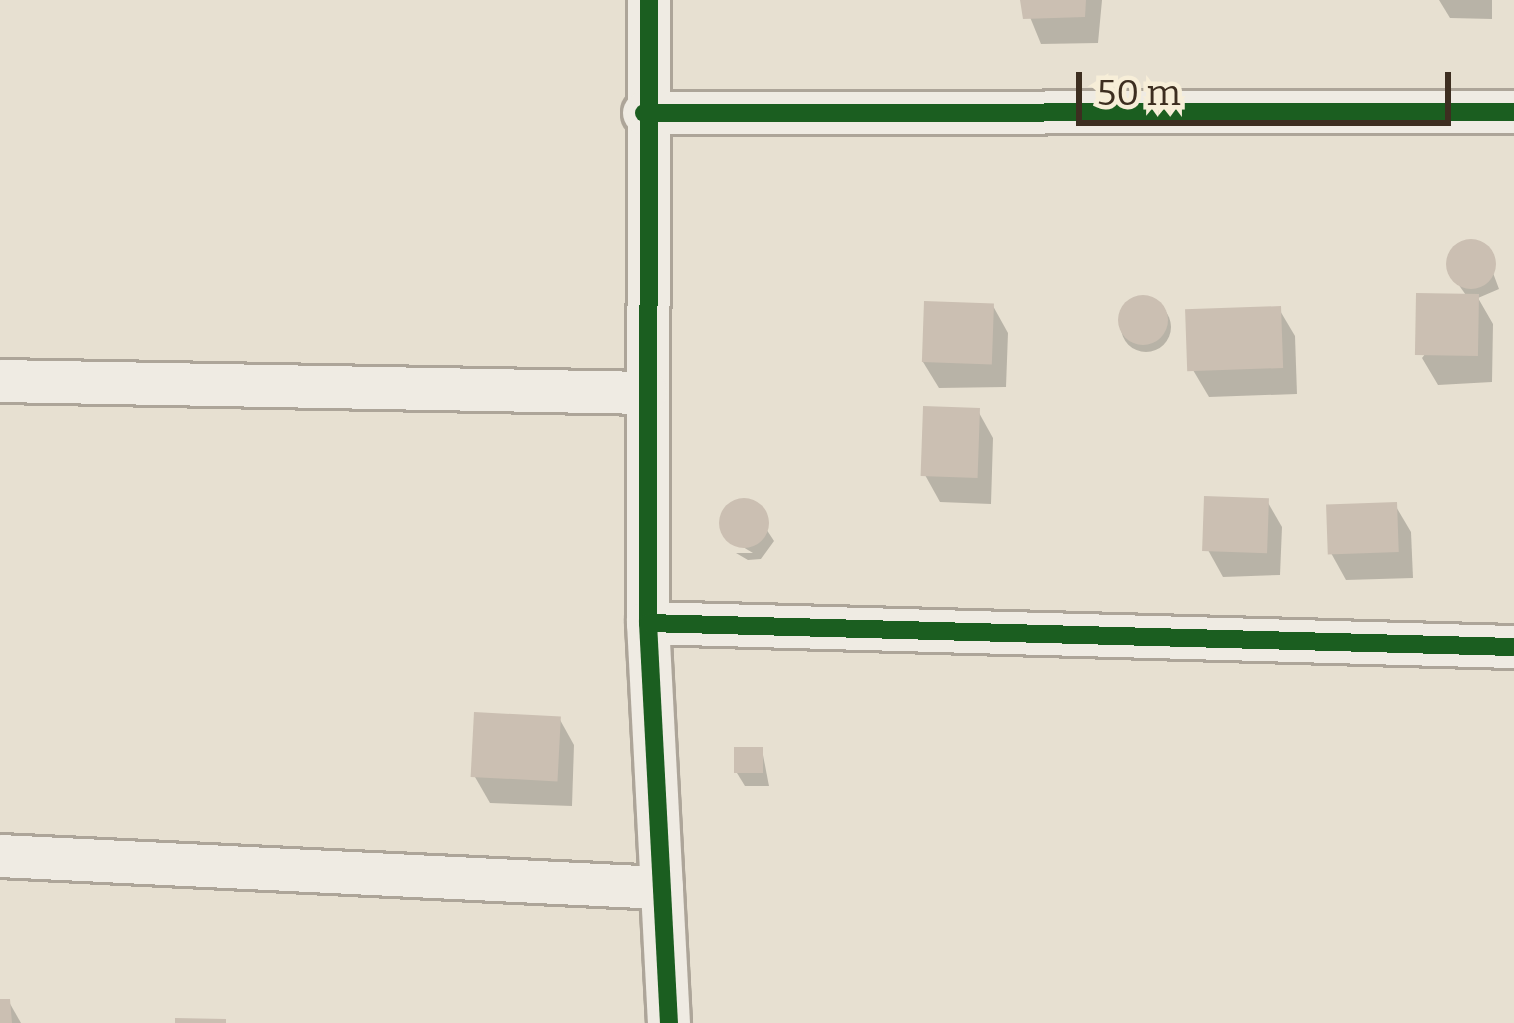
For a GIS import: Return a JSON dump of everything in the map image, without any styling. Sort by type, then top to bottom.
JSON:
[{"type":"street","points":[[649,0],[644,113],[648,623],[670,1023]]},
{"type":"street","points":[[644,113],[1514,112]]},
{"type":"street","points":[[0,381],[646,393]]},
{"type":"street","points":[[648,623],[1514,647]]},
{"type":"street","points":[[0,856],[662,888]]},
{"type":"building","points":[[1020,0],[1086,0],[1085,17],[1023,19]]},
{"type":"building","points":[[1471,239],[1488,247],[1496,264],[1488,281],[1471,289],[1454,281],[1446,264],[1454,247]]},
{"type":"building","points":[[1416,293],[1479,294],[1478,356],[1415,355]]},
{"type":"building","points":[[1143,295],[1160,303],[1168,320],[1160,337],[1143,345],[1126,337],[1118,320],[1126,303]]},
{"type":"building","points":[[924,301],[994,303],[992,364],[922,362]]},
{"type":"building","points":[[1281,306],[1283,368],[1187,371],[1185,309]]},
{"type":"building","points":[[923,406],[980,408],[978,478],[921,476]]},
{"type":"building","points":[[1204,496],[1269,498],[1267,553],[1202,551]]},
{"type":"building","points":[[744,498],[761,506],[769,523],[761,540],[744,548],[727,540],[719,523],[727,506]]},
{"type":"building","points":[[1397,502],[1399,552],[1328,554],[1326,504]]},
{"type":"building","points":[[474,712],[561,717],[557,781],[471,777]]},
{"type":"building","points":[[734,747],[763,747],[763,773],[734,773]]},
{"type":"building","points":[[0,999],[10,999],[12,1023],[0,1023]]},
{"type":"building","points":[[175,1018],[226,1019],[226,1023],[175,1023]]},
{"type":"cycle path","points":[[649,0],[648,623],[669,1023]]},
{"type":"cycle path","points":[[644,113],[1514,112]]},
{"type":"cycle path","points":[[648,623],[1514,647]]}]
